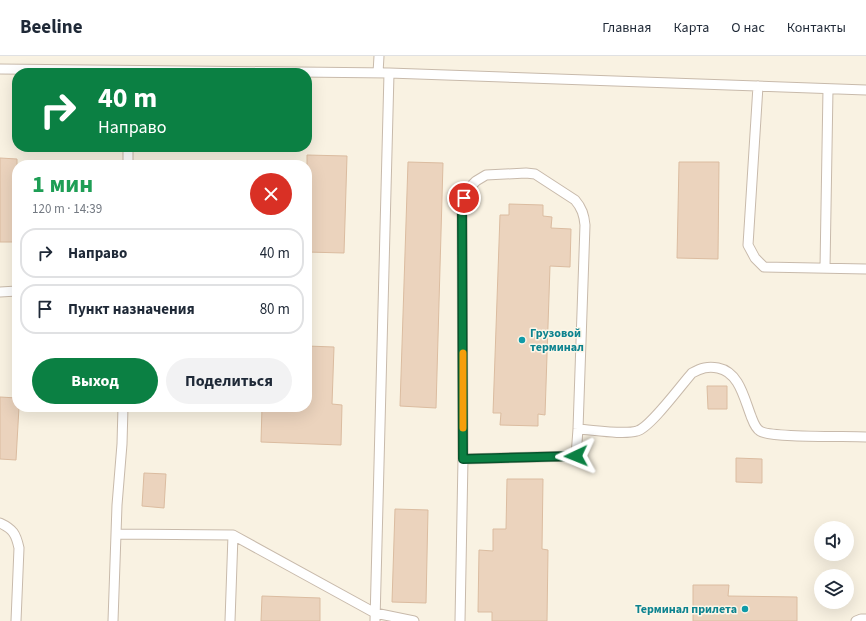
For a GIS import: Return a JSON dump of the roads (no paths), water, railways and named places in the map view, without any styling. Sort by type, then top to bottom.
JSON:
[{"type":"lane","points":[[378,73],[379,56]]},
{"type":"lane","points":[[0,69],[12,69]]},
{"type":"lane","points":[[312,73],[389,73],[866,90]]},
{"type":"lane","points":[[375,617],[389,73]]},
{"type":"lane","points":[[758,86],[748,245],[755,258],[764,267],[866,268]]},
{"type":"lane","points":[[825,268],[828,89]]},
{"type":"lane","points":[[460,621],[463,459],[462,210],[464,198],[468,189],[476,181],[486,175],[535,174],[575,200],[580,205],[584,213],[586,225],[576,456],[463,459]]},
{"type":"lane","points":[[0,292],[12,291]]},
{"type":"lane","points":[[578,429],[617,432],[637,431],[648,425],[692,373],[700,368],[711,366],[724,369],[737,380],[754,425],[760,431],[775,434],[866,437]]},
{"type":"lane","points":[[113,621],[123,412]]},
{"type":"lane","points":[[0,523],[9,527],[14,532],[19,548],[16,621]]},
{"type":"lane","points":[[116,534],[233,535],[375,617],[414,621]]},
{"type":"lane","points":[[230,621],[233,535]]},
{"type":"lane","points":[[856,621],[866,619]]},
{"type":"place","name":"Грузовой терминал","points":[[522,340]]},
{"type":"place","name":"Терминал прилета","points":[[745,609]]}]
